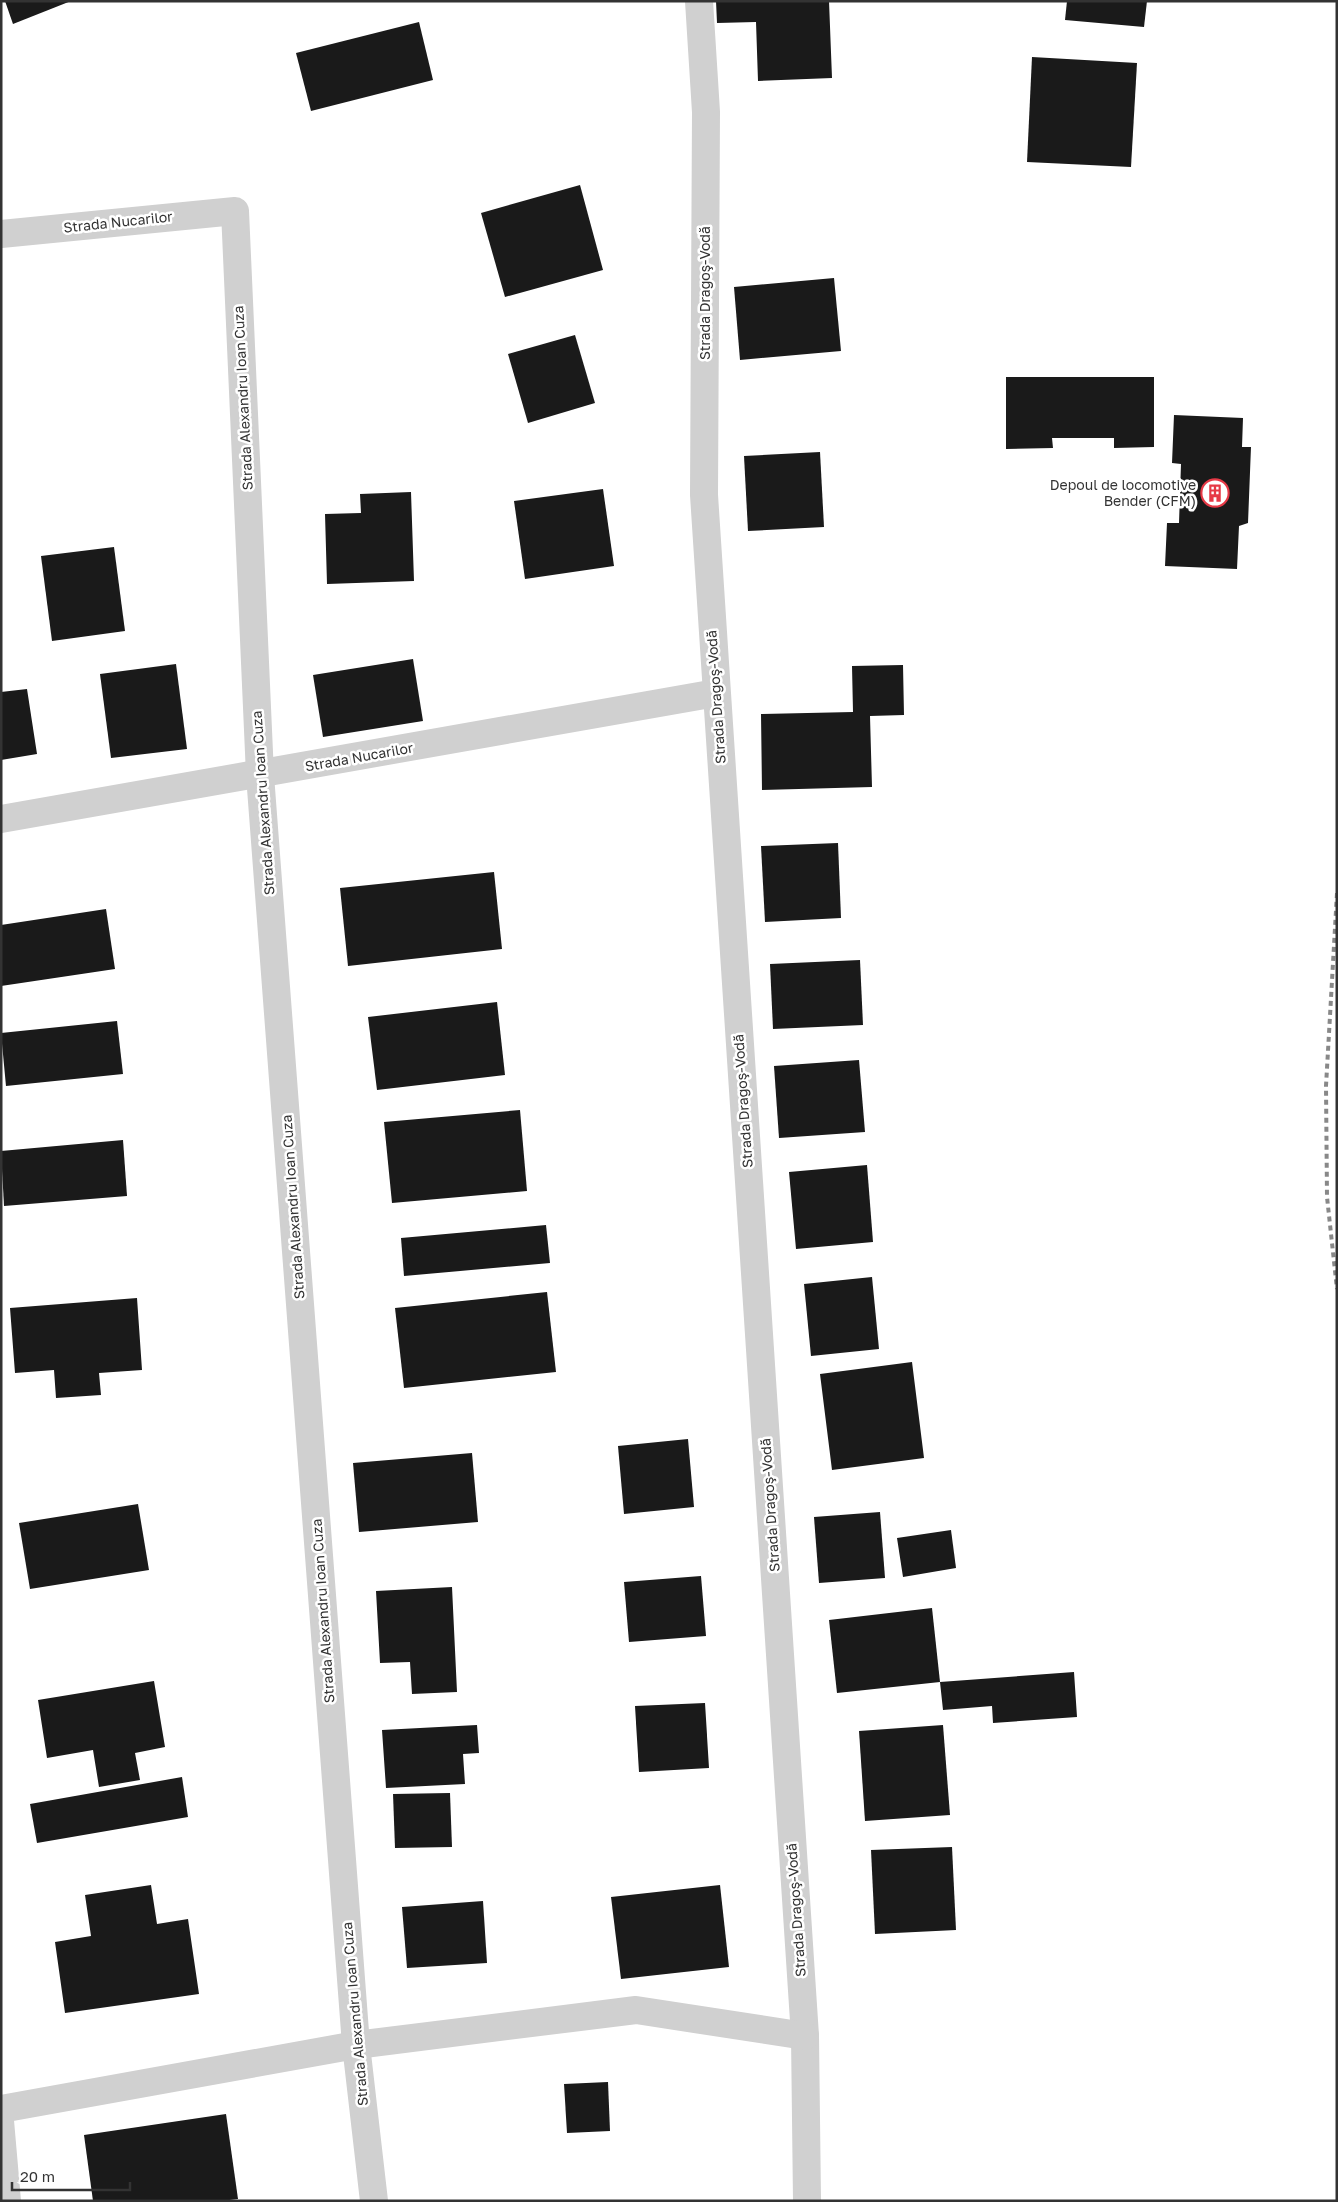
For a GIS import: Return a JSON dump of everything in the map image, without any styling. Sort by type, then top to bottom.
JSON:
[{"type":"street","name":"Strada Dragoş-Vodă","points":[[699,1],[706,112],[704,495],[805,2036],[807,2201]]},
{"type":"street","name":"Strada Nucarilor","points":[[1,234],[235,211]]},
{"type":"street","name":"Strada Alexandru Ioan Cuza","points":[[235,211],[260,775],[356,2045],[374,2201]]},
{"type":"street","name":"Strada Nucarilor","points":[[1,819],[260,775],[716,693]]},
{"type":"street","points":[[2,2109],[356,2045],[636,2010],[805,2036]]},
{"type":"lane","points":[[2,2109],[11,2201]]},
{"type":"building","points":[[5,1],[71,1],[13,24]]},
{"type":"building","points":[[716,1],[829,1],[832,78],[758,81],[756,22],[717,23]]},
{"type":"building","points":[[1067,1],[1147,1],[1144,27],[1065,20]]},
{"type":"building","points":[[419,22],[433,80],[311,111],[296,53]]},
{"type":"building","points":[[1032,57],[1137,63],[1131,167],[1027,162]]},
{"type":"building","points":[[580,185],[603,270],[505,297],[481,213]]},
{"type":"building","points":[[834,278],[841,351],[740,360],[734,287]]},
{"type":"building","points":[[575,335],[595,403],[528,423],[508,354]]},
{"type":"building","points":[[1006,377],[1154,377],[1154,447],[1114,448],[1114,438],[1052,438],[1053,448],[1006,449]]},
{"type":"building","name":"Depoul de locomotive Bender (CFM)","points":[[1174,415],[1243,418],[1242,447],[1251,447],[1248,523],[1239,526],[1237,569],[1165,566],[1167,523],[1179,523],[1181,464],[1172,463]]},
{"type":"building","points":[[820,452],[824,527],[748,531],[744,456]]},
{"type":"building","points":[[603,489],[614,566],[525,579],[514,501]]},
{"type":"building","points":[[411,492],[414,581],[327,584],[325,514],[361,513],[360,494]]},
{"type":"building","points":[[114,547],[125,631],[52,641],[41,556]]},
{"type":"building","points":[[413,659],[423,721],[323,737],[313,675]]},
{"type":"building","points":[[176,664],[187,749],[111,758],[100,674]]},
{"type":"building","points":[[903,665],[904,715],[870,716],[872,787],[762,790],[761,714],[853,712],[852,666]]},
{"type":"building","points":[[27,689],[37,754],[1,760],[1,692]]},
{"type":"building","points":[[838,843],[841,918],[765,922],[761,846]]},
{"type":"building","points":[[494,872],[502,949],[348,966],[340,888]]},
{"type":"building","points":[[106,909],[115,969],[1,986],[1,925]]},
{"type":"building","points":[[860,960],[863,1025],[773,1029],[770,964]]},
{"type":"building","points":[[497,1002],[505,1075],[377,1090],[368,1017]]},
{"type":"building","points":[[117,1021],[123,1074],[6,1086],[1,1033]]},
{"type":"building","points":[[859,1060],[865,1132],[779,1138],[774,1066]]},
{"type":"building","points":[[520,1110],[527,1191],[392,1203],[384,1122]]},
{"type":"building","points":[[123,1140],[127,1196],[4,1206],[1,1151]]},
{"type":"building","points":[[867,1165],[873,1242],[796,1249],[789,1172]]},
{"type":"building","points":[[546,1225],[550,1263],[404,1276],[401,1238]]},
{"type":"building","points":[[872,1277],[879,1349],[811,1356],[804,1284]]},
{"type":"building","points":[[547,1292],[556,1372],[404,1388],[395,1308]]},
{"type":"building","points":[[137,1298],[142,1370],[99,1373],[101,1395],[56,1398],[54,1370],[15,1373],[10,1308]]},
{"type":"building","points":[[912,1362],[924,1458],[832,1470],[820,1374]]},
{"type":"building","points":[[688,1439],[694,1507],[624,1514],[618,1446]]},
{"type":"building","points":[[472,1453],[478,1522],[359,1532],[353,1463]]},
{"type":"building","points":[[138,1504],[149,1570],[30,1589],[19,1523]]},
{"type":"building","points":[[880,1512],[885,1578],[819,1583],[814,1517]]},
{"type":"building","points":[[951,1530],[956,1568],[903,1577],[897,1538]]},
{"type":"building","points":[[701,1576],[706,1636],[629,1642],[624,1582]]},
{"type":"building","points":[[452,1587],[457,1692],[412,1694],[410,1662],[380,1663],[376,1591]]},
{"type":"building","points":[[932,1608],[940,1682],[837,1693],[829,1620]]},
{"type":"building","points":[[1074,1672],[1077,1717],[993,1723],[992,1706],[943,1710],[940,1682]]},
{"type":"building","points":[[154,1681],[165,1747],[135,1753],[140,1780],[99,1787],[93,1750],[47,1758],[38,1700]]},
{"type":"building","points":[[705,1703],[709,1768],[639,1772],[635,1706]]},
{"type":"building","points":[[477,1725],[479,1753],[463,1754],[465,1784],[386,1788],[382,1730]]},
{"type":"building","points":[[943,1725],[950,1815],[865,1821],[859,1731]]},
{"type":"building","points":[[182,1777],[188,1817],[37,1843],[30,1804]]},
{"type":"building","points":[[450,1793],[452,1847],[395,1848],[393,1794]]},
{"type":"building","points":[[952,1847],[956,1930],[875,1934],[871,1850]]},
{"type":"building","points":[[151,1885],[157,1924],[188,1919],[199,1994],[65,2013],[55,1942],[91,1936],[85,1895]]},
{"type":"building","points":[[720,1885],[729,1967],[621,1979],[611,1897]]},
{"type":"building","points":[[483,1901],[487,1963],[407,1968],[402,1907]]},
{"type":"building","points":[[608,2082],[610,2131],[567,2133],[564,2084]]},
{"type":"building","points":[[226,2114],[238,2199],[221,2201],[93,2201],[84,2135]]},
{"type":"railway","points":[[1337,893],[1326,1086],[1327,1197],[1337,1289]]},
{"type":"place","name":"Depoul de locomotive Bender (CFM)","points":[[1215,493]]}]
